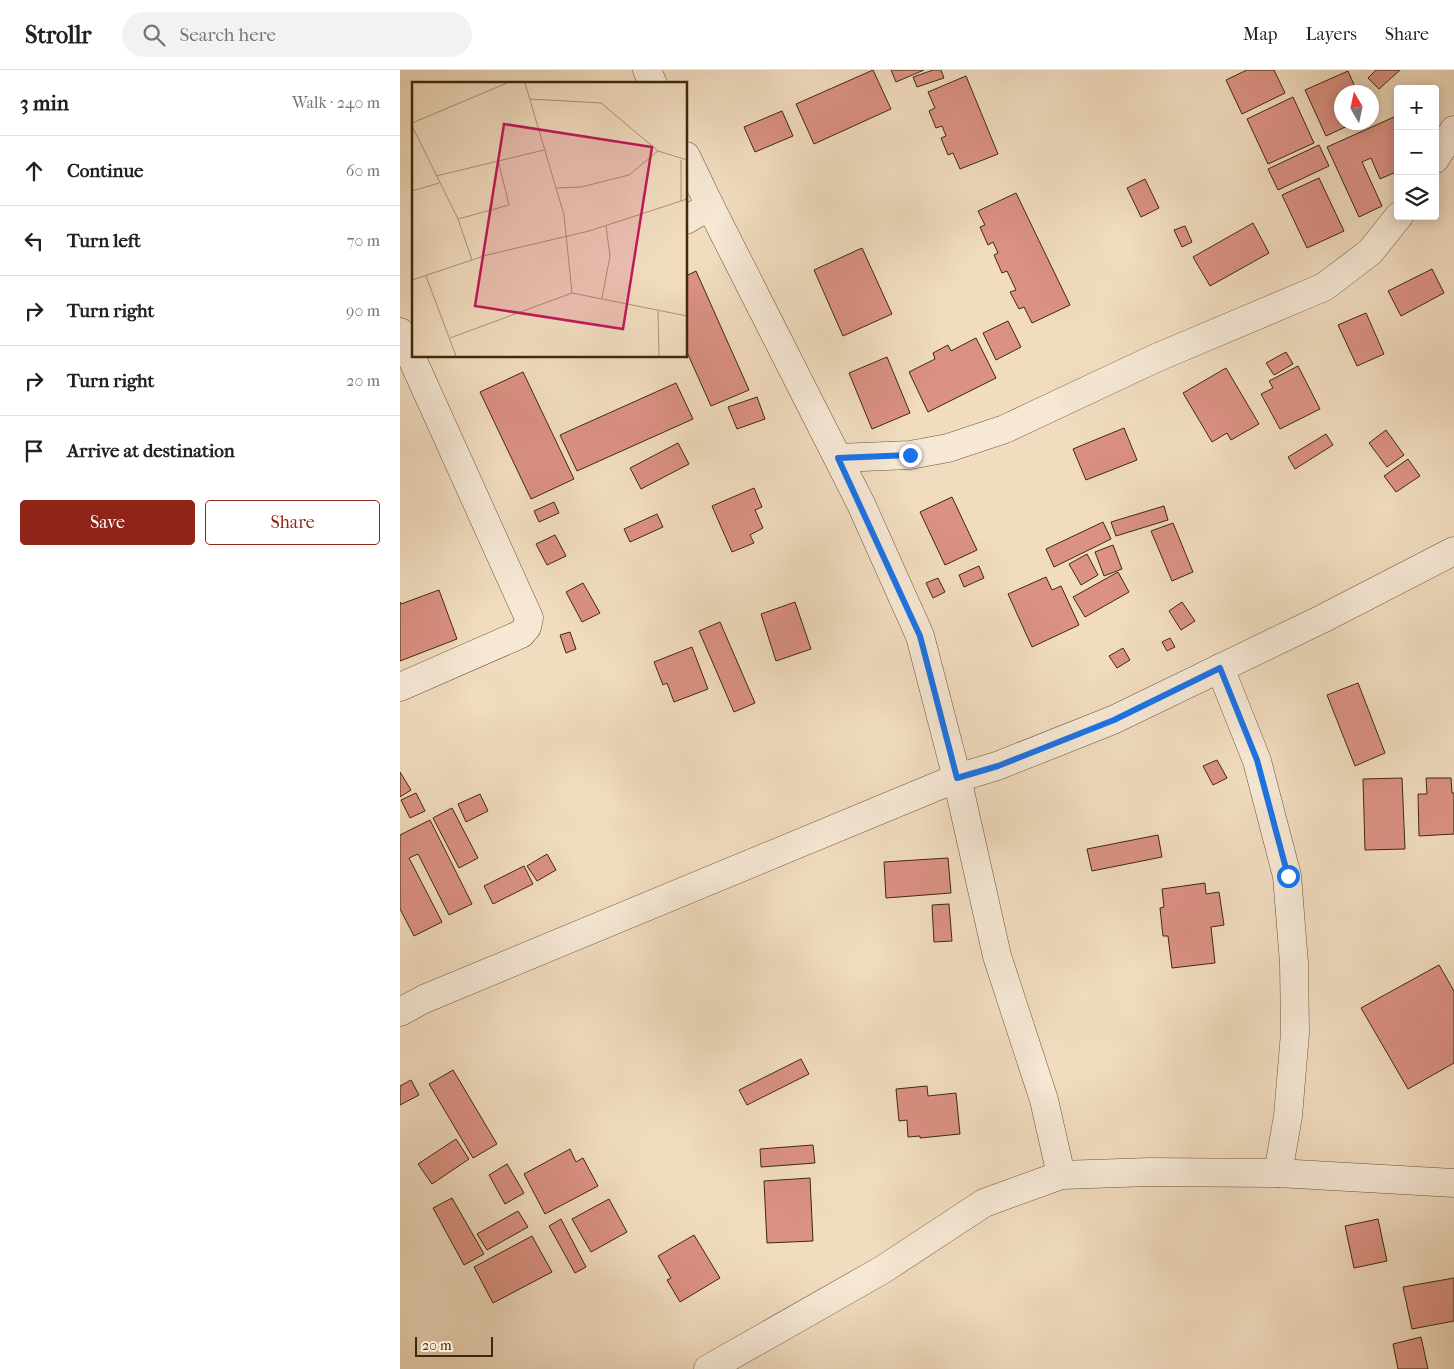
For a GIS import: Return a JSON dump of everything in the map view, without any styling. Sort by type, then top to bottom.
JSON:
[{"type":"street","points":[[647,70],[652,82]]},
{"type":"street","points":[[1439,153],[1454,130]]},
{"type":"street","points":[[688,160],[838,458],[920,636],[957,778],[997,956],[1044,1100],[1062,1175]]},
{"type":"street","points":[[688,219],[710,206]]},
{"type":"street","points":[[838,458],[910,455],[948,448],[1005,429],[1156,358],[1324,287],[1370,252],[1396,220]]},
{"type":"street","points":[[400,332],[529,618],[527,627],[521,634],[400,687]]},
{"type":"street","points":[[400,1012],[424,999],[957,778],[998,766],[1114,720],[1454,551]]},
{"type":"street","points":[[1220,668],[1257,760],[1288,876],[1294,964],[1295,1033],[1288,1116],[1278,1173]]},
{"type":"street","points":[[708,1369],[882,1270],[984,1203],[1062,1175],[1150,1172],[1278,1173],[1454,1183]]},
{"type":"building","points":[[873,70],[891,109],[814,144],[796,104]]},
{"type":"building","points":[[891,70],[924,70],[896,82]]},
{"type":"building","points":[[933,70],[941,70],[944,78],[917,87],[913,77]]},
{"type":"building","points":[[1247,70],[1274,70],[1285,93],[1242,114],[1226,80]]},
{"type":"building","points":[[1376,70],[1400,70],[1379,89],[1379,85],[1375,85],[1368,78]]},
{"type":"building","points":[[1348,71],[1354,85],[1334,85],[1334,130],[1339,130],[1326,136],[1305,90]]},
{"type":"building","points":[[966,76],[998,154],[960,169],[953,153],[948,155],[941,138],[946,136],[942,126],[936,128],[929,111],[935,108],[928,92]]},
{"type":"building","points":[[1293,97],[1314,143],[1268,164],[1247,119]]},
{"type":"building","points":[[782,111],[793,136],[755,152],[744,127]]},
{"type":"building","points":[[1394,117],[1394,173],[1380,179],[1371,158],[1362,162],[1382,206],[1359,217],[1327,147],[1365,130],[1379,130],[1379,124]]},
{"type":"building","points":[[1319,145],[1329,166],[1278,190],[1268,169]]},
{"type":"building","points":[[1319,178],[1344,231],[1307,248],[1282,195]]},
{"type":"building","points":[[1145,179],[1159,208],[1141,217],[1127,188]]},
{"type":"building","points":[[1016,193],[1070,305],[1032,323],[1024,307],[1019,309],[1010,292],[1016,290],[1007,271],[1002,273],[994,255],[998,253],[993,242],[988,245],[980,227],[985,225],[978,211]]},
{"type":"building","points":[[1253,223],[1269,253],[1210,286],[1193,257]]},
{"type":"building","points":[[1185,226],[1192,242],[1182,247],[1174,230]]},
{"type":"building","points":[[862,248],[892,314],[843,336],[814,270]]},
{"type":"building","points":[[1432,269],[1444,293],[1401,316],[1388,291]]},
{"type":"building","points":[[696,271],[749,390],[711,406],[688,354],[688,275]]},
{"type":"building","points":[[1366,313],[1384,354],[1357,366],[1338,325]]},
{"type":"building","points":[[1008,321],[1021,347],[996,360],[983,333]]},
{"type":"building","points":[[976,338],[996,378],[928,412],[909,372],[935,359],[933,353],[948,345],[951,351]]},
{"type":"building","points":[[1286,352],[1293,364],[1274,375],[1266,363]]},
{"type":"building","points":[[887,357],[910,413],[872,429],[849,373]]},
{"type":"building","points":[[1298,366],[1320,409],[1280,429],[1261,394],[1273,388],[1269,381]]},
{"type":"building","points":[[1226,368],[1259,424],[1231,440],[1227,433],[1212,442],[1183,393]]},
{"type":"building","points":[[523,372],[574,479],[531,499],[480,392]]},
{"type":"building","points":[[676,383],[693,419],[577,471],[560,435]]},
{"type":"building","points":[[757,397],[765,419],[737,429],[728,407]]},
{"type":"building","points":[[1124,428],[1137,460],[1086,480],[1073,449]]},
{"type":"building","points":[[1386,430],[1404,455],[1387,467],[1369,443]]},
{"type":"building","points":[[1326,434],[1333,445],[1295,469],[1288,457]]},
{"type":"building","points":[[678,443],[689,464],[641,489],[630,468]]},
{"type":"building","points":[[1408,459],[1420,476],[1396,492],[1384,476]]},
{"type":"building","points":[[754,488],[762,507],[755,510],[763,528],[750,535],[754,543],[732,552],[712,506]]},
{"type":"building","points":[[952,497],[977,550],[945,565],[920,512]]},
{"type":"building","points":[[554,502],[559,513],[539,522],[534,511]]},
{"type":"building","points":[[1164,506],[1168,520],[1116,536],[1111,522]]},
{"type":"building","points":[[657,514],[663,527],[630,542],[624,529]]},
{"type":"building","points":[[1103,522],[1111,539],[1054,567],[1046,549]]},
{"type":"building","points":[[1173,523],[1193,572],[1172,581],[1151,531]]},
{"type":"building","points":[[555,535],[566,556],[547,565],[536,544]]},
{"type":"building","points":[[1113,545],[1122,569],[1104,576],[1095,552]]},
{"type":"building","points":[[1087,554],[1098,575],[1081,585],[1069,564]]},
{"type":"building","points":[[979,566],[984,578],[964,587],[959,575]]},
{"type":"building","points":[[1118,572],[1129,592],[1085,617],[1073,597]]},
{"type":"building","points":[[1046,577],[1052,590],[1061,586],[1079,625],[1032,647],[1008,594]]},
{"type":"building","points":[[938,578],[945,592],[933,598],[926,583]]},
{"type":"building","points":[[583,583],[600,613],[582,622],[566,592]]},
{"type":"building","points":[[439,590],[457,639],[400,661],[400,602],[401,604]]},
{"type":"building","points":[[795,602],[811,649],[776,661],[761,614]]},
{"type":"building","points":[[1182,602],[1195,621],[1181,630],[1169,611]]},
{"type":"building","points":[[720,622],[755,703],[734,712],[699,631]]},
{"type":"building","points":[[570,632],[576,649],[566,653],[560,635]]},
{"type":"building","points":[[1170,638],[1175,647],[1167,651],[1162,642]]},
{"type":"building","points":[[692,647],[708,689],[674,702],[667,683],[663,685],[654,662]]},
{"type":"building","points":[[1123,648],[1130,660],[1117,668],[1109,656]]},
{"type":"building","points":[[1358,683],[1385,753],[1355,766],[1327,695]]},
{"type":"building","points":[[1217,760],[1227,778],[1213,785],[1203,766]]},
{"type":"building","points":[[400,772],[411,790],[400,797]]},
{"type":"building","points":[[1402,778],[1405,849],[1365,850],[1363,779]]},
{"type":"building","points":[[1426,778],[1451,778],[1452,793],[1454,793],[1454,834],[1419,836],[1418,794],[1427,794]]},
{"type":"building","points":[[416,793],[425,811],[410,818],[401,800]]},
{"type":"building","points":[[480,794],[488,811],[466,822],[458,804]]},
{"type":"building","points":[[452,808],[478,858],[459,868],[433,818]]},
{"type":"building","points":[[430,820],[472,904],[449,915],[418,854],[409,858],[442,922],[414,936],[400,909],[400,835]]},
{"type":"building","points":[[1158,835],[1162,857],[1092,871],[1087,849]]},
{"type":"building","points":[[547,854],[556,870],[537,881],[527,866]]},
{"type":"building","points":[[948,858],[951,893],[886,898],[884,862]]},
{"type":"building","points":[[524,866],[533,884],[493,904],[484,886]]},
{"type":"building","points":[[1205,883],[1206,894],[1219,892],[1224,925],[1211,927],[1215,963],[1172,968],[1168,936],[1163,936],[1160,908],[1164,907],[1162,889]]},
{"type":"building","points":[[949,904],[952,941],[934,942],[932,905]]},
{"type":"building","points":[[1439,965],[1454,991],[1454,1063],[1408,1089],[1361,1008]]},
{"type":"building","points":[[801,1059],[809,1074],[747,1105],[739,1090]]},
{"type":"building","points":[[453,1070],[497,1144],[473,1158],[429,1084]]},
{"type":"building","points":[[411,1080],[419,1095],[400,1105],[400,1086]]},
{"type":"building","points":[[927,1086],[928,1096],[956,1093],[960,1134],[920,1138],[920,1136],[908,1137],[907,1120],[899,1121],[896,1089]]},
{"type":"building","points":[[456,1139],[469,1159],[432,1184],[418,1164]]},
{"type":"building","points":[[813,1145],[815,1163],[761,1167],[760,1149]]},
{"type":"building","points":[[570,1149],[576,1162],[583,1158],[598,1186],[545,1214],[524,1174]]},
{"type":"building","points":[[507,1164],[524,1193],[505,1204],[489,1175]]},
{"type":"building","points":[[810,1178],[813,1241],[767,1243],[764,1181]]},
{"type":"building","points":[[452,1198],[484,1254],[464,1265],[433,1208]]},
{"type":"building","points":[[609,1199],[627,1232],[591,1252],[572,1219]]},
{"type":"building","points":[[518,1211],[528,1227],[487,1250],[477,1234]]},
{"type":"building","points":[[561,1219],[586,1267],[575,1273],[549,1226]]},
{"type":"building","points":[[1378,1219],[1387,1261],[1354,1268],[1345,1226]]},
{"type":"building","points":[[694,1235],[720,1278],[680,1302],[667,1280],[671,1278],[658,1256]]},
{"type":"building","points":[[532,1236],[552,1272],[493,1303],[474,1267]]},
{"type":"building","points":[[1454,1278],[1454,1321],[1412,1329],[1403,1287]]},
{"type":"building","points":[[1421,1337],[1428,1369],[1398,1369],[1393,1344]]},
{"type":"route","points":[[910,455],[838,458],[861,504],[920,636],[957,778],[998,766],[1114,720],[1220,668],[1257,760],[1288,876]]}]
